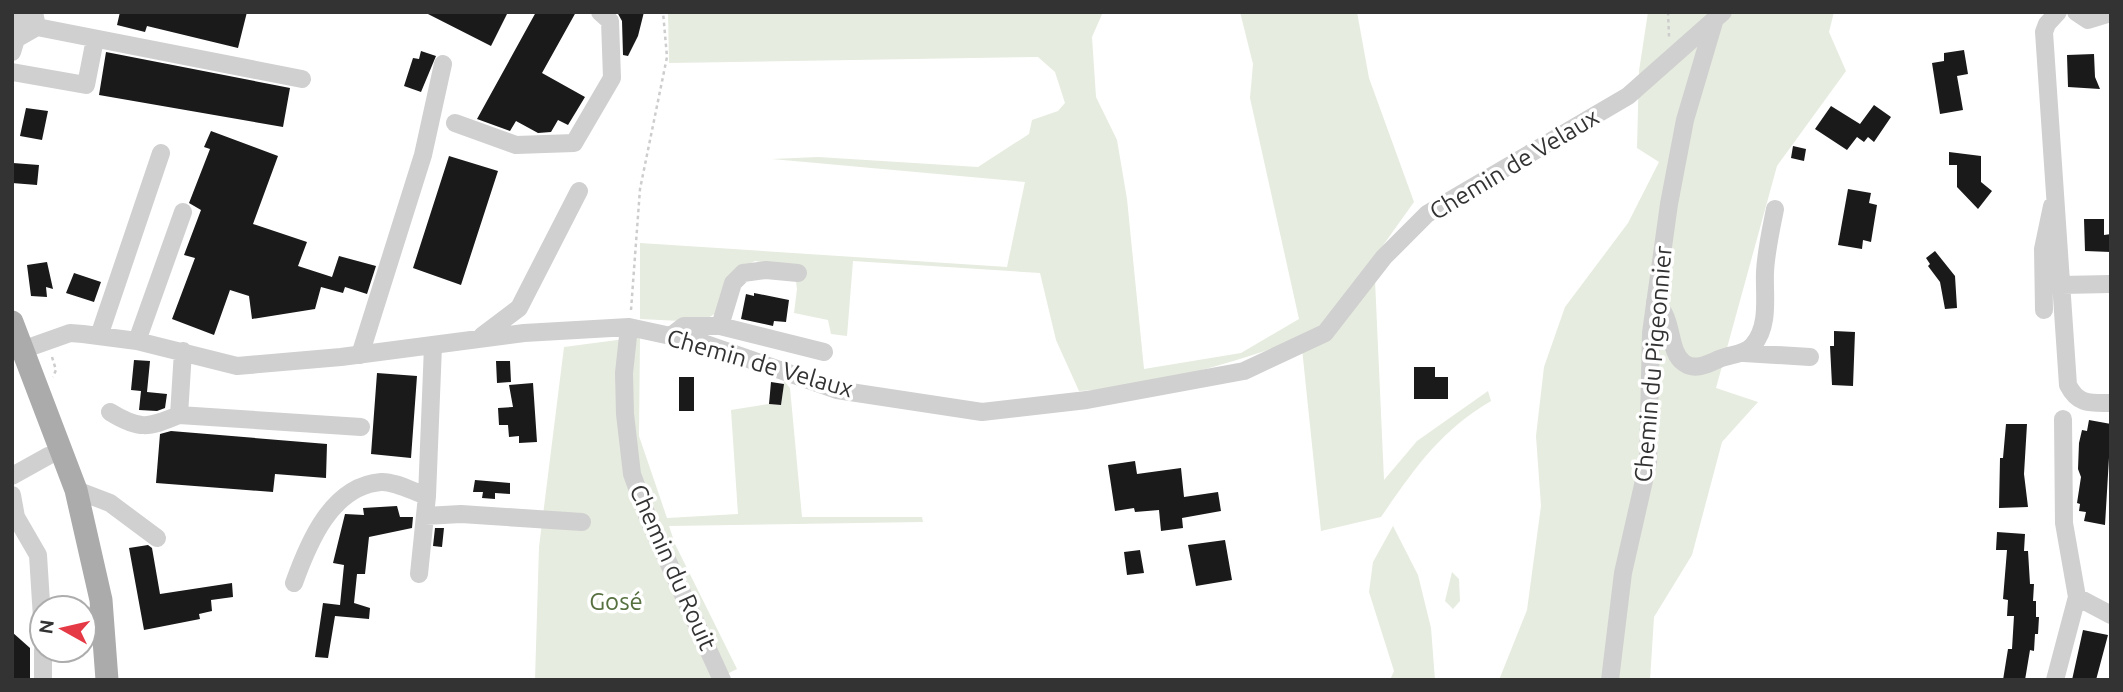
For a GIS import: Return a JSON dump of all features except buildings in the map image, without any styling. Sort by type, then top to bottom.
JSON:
[{"type":"main road","points":[[12,322],[17,358],[77,546],[87,594]]},
{"type":"main road","points":[[17,358],[76,489],[89,594]]},
{"type":"main road","points":[[98,642],[107,680]]},
{"type":"street","points":[[455,123],[516,145],[574,143],[612,78],[610,21],[600,12]]},
{"type":"street","points":[[2058,12],[2047,24],[2044,32],[2068,385],[2074,397],[2083,403],[2111,403]]},
{"type":"street","points":[[2076,12],[2088,20],[2111,13]]},
{"type":"street","name":"Chemin de Velaux","points":[[17,358],[70,333],[136,341],[237,366],[360,355],[524,333],[629,327],[703,343],[837,390],[982,412],[1087,400],[1244,371],[1325,333],[1384,257],[1427,214],[1628,96],[1719,17]]},
{"type":"street","name":"Chemin du Pigeonnier","points":[[1610,680],[1623,573],[1648,463],[1651,333],[1655,302],[1685,120],[1719,17]]},
{"type":"street","points":[[12,52],[25,18],[95,39],[302,79]]},
{"type":"street","points":[[12,72],[86,85],[95,39]]},
{"type":"street","points":[[360,355],[424,155],[443,64]]},
{"type":"street","points":[[99,336],[161,152]]},
{"type":"street","points":[[477,339],[519,308],[579,191]]},
{"type":"street","points":[[2044,310],[2043,248],[2056,193]]},
{"type":"street","points":[[1655,302],[1666,311],[1676,353],[1683,362],[1693,367],[1705,366],[1744,353],[1754,345],[1764,317],[1767,254],[1775,209]]},
{"type":"street","points":[[136,341],[183,212]]},
{"type":"street","points":[[720,326],[733,284],[743,272],[798,272]]},
{"type":"street","points":[[2061,285],[2111,284]]},
{"type":"street","points":[[671,336],[684,326],[720,326],[824,352]]},
{"type":"street","name":"Chemin du Rouit","points":[[629,327],[624,373],[625,414],[632,474],[648,518],[722,680]]},
{"type":"street","points":[[419,574],[427,496],[433,346]]},
{"type":"street","points":[[179,415],[183,351]]},
{"type":"street","points":[[1744,353],[1810,357]]},
{"type":"street","points":[[110,412],[131,425],[141,427],[179,415],[361,427]]},
{"type":"street","points":[[2055,680],[2077,597],[2064,523],[2063,419]]},
{"type":"street","points":[[12,475],[48,456]]},
{"type":"street","points":[[294,583],[306,550],[330,510],[354,490],[382,481],[427,496]]},
{"type":"street","points":[[76,489],[110,503],[157,538]]},
{"type":"street","points":[[12,495],[16,517],[38,555],[40,594]]},
{"type":"street","points":[[425,516],[461,514],[582,522]]},
{"type":"street","points":[[2077,597],[2111,615]]},
{"type":"path","points":[[629,327],[640,189],[667,57],[663,12]]},
{"type":"green space","points":[[668,12],[1103,12],[1092,37],[1096,97],[1117,140],[1127,199],[1144,369],[1241,353],[1299,319],[1250,98],[1253,64],[1240,12],[1357,12],[1369,78],[1414,202],[1374,258],[1384,480],[1417,441],[1488,391],[1491,401],[1442,438],[1381,517],[1321,531],[1301,339],[1220,365],[1164,379],[1079,391],[1056,340],[1040,273],[853,261],[847,336],[831,334],[828,320],[794,313],[797,289],[794,267],[755,261],[733,272],[718,312],[701,322],[640,319],[640,243],[1007,267],[1025,182],[772,159],[818,157],[978,167],[1029,134],[1032,120],[1058,111],[1065,103],[1055,72],[1038,57],[669,63]]},
{"type":"green space","points":[[1648,12],[1834,12],[1829,32],[1846,71],[1777,166],[1716,388],[1758,402],[1722,442],[1692,555],[1654,617],[1650,680],[1499,680],[1527,610],[1541,506],[1536,436],[1544,367],[1565,307],[1628,223],[1659,162],[1637,148],[1639,71]]},
{"type":"green space","name":"Gosé","points":[[640,337],[639,436],[667,518],[738,514],[731,410],[769,404],[781,405],[784,381],[790,388],[802,517],[922,517],[923,522],[669,526],[675,544],[737,669],[715,680],[535,680],[539,547],[564,347]]},
{"type":"green space","points":[[1393,526],[1418,575],[1431,628],[1435,680],[1390,680],[1394,671],[1369,592],[1373,562]]},
{"type":"green space","points":[[1452,572],[1459,579],[1460,601],[1453,609],[1445,601]]}]
